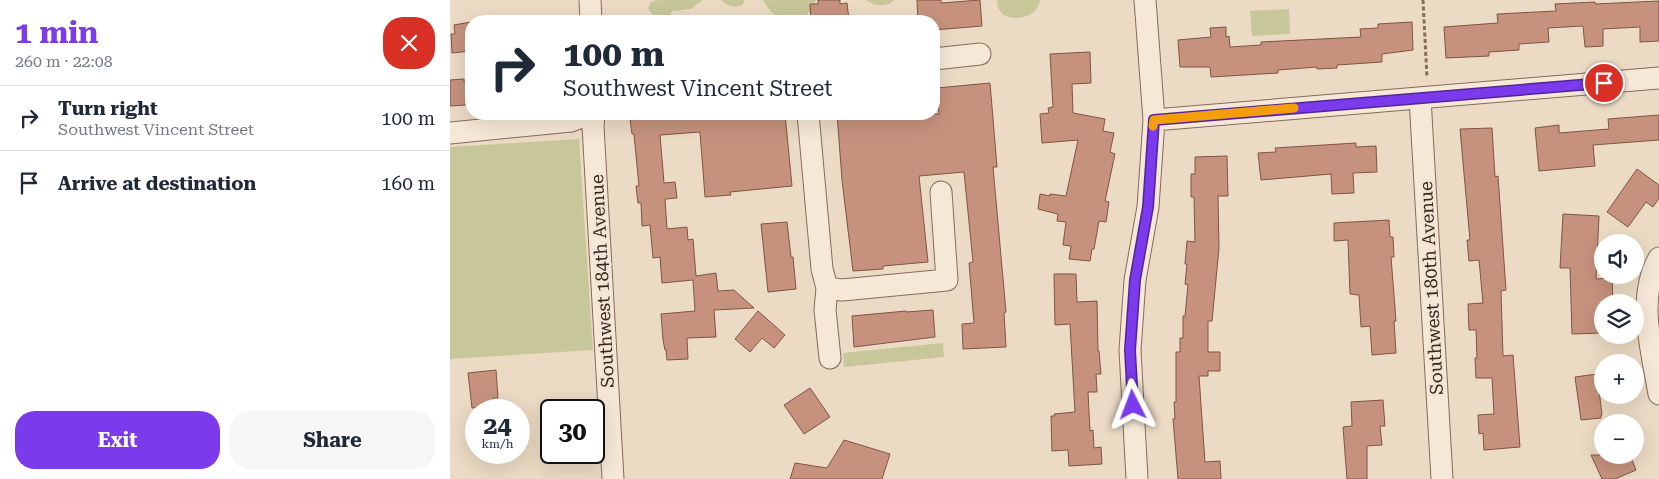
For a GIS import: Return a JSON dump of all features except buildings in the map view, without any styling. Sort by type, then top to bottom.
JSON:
[{"type":"street","points":[[590,0],[591,15]]},
{"type":"street","points":[[1137,479],[1130,350],[1135,280],[1148,207],[1154,120],[1145,0]]},
{"type":"street","points":[[940,57],[980,54]]},
{"type":"street","points":[[1154,120],[1423,89],[1659,78]]},
{"type":"street","name":"Southwest 180th Avenue","points":[[1423,89],[1442,479]]},
{"type":"street","points":[[450,133],[573,120]]},
{"type":"street","name":"Southwest 184th Avenue","points":[[594,120],[613,479]]},
{"type":"street","points":[[809,120],[822,269],[828,288],[825,310],[830,358]]},
{"type":"street","points":[[828,288],[842,290],[947,280],[941,192]]},
{"type":"street","points":[[1659,258],[1651,275],[1648,293],[1648,330],[1659,394]]},
{"type":"path","points":[[1423,0],[1423,89]]},
{"type":"green space","points":[[658,0],[703,0],[690,9],[672,11],[670,15],[653,15],[648,8],[651,2]]},
{"type":"green space","points":[[721,0],[745,0],[742,5],[733,6]]},
{"type":"green space","points":[[763,0],[816,0],[808,15],[775,15]]},
{"type":"green space","points":[[866,0],[895,0],[881,5],[873,4]]},
{"type":"green space","points":[[997,0],[1041,0],[1032,14],[1015,18],[1003,15],[998,8]]},
{"type":"green space","points":[[1289,9],[1290,34],[1252,36],[1250,11]]},
{"type":"green space","points":[[579,139],[593,350],[450,359],[450,147]]},
{"type":"green space","points":[[943,343],[944,357],[844,367],[843,353]]},
{"type":"slow traffic","points":[[1153,126],[1154,120],[1294,108]]},
{"type":"route","points":[[1133,405],[1130,350],[1135,280],[1148,207],[1154,120],[1604,83]]}]
